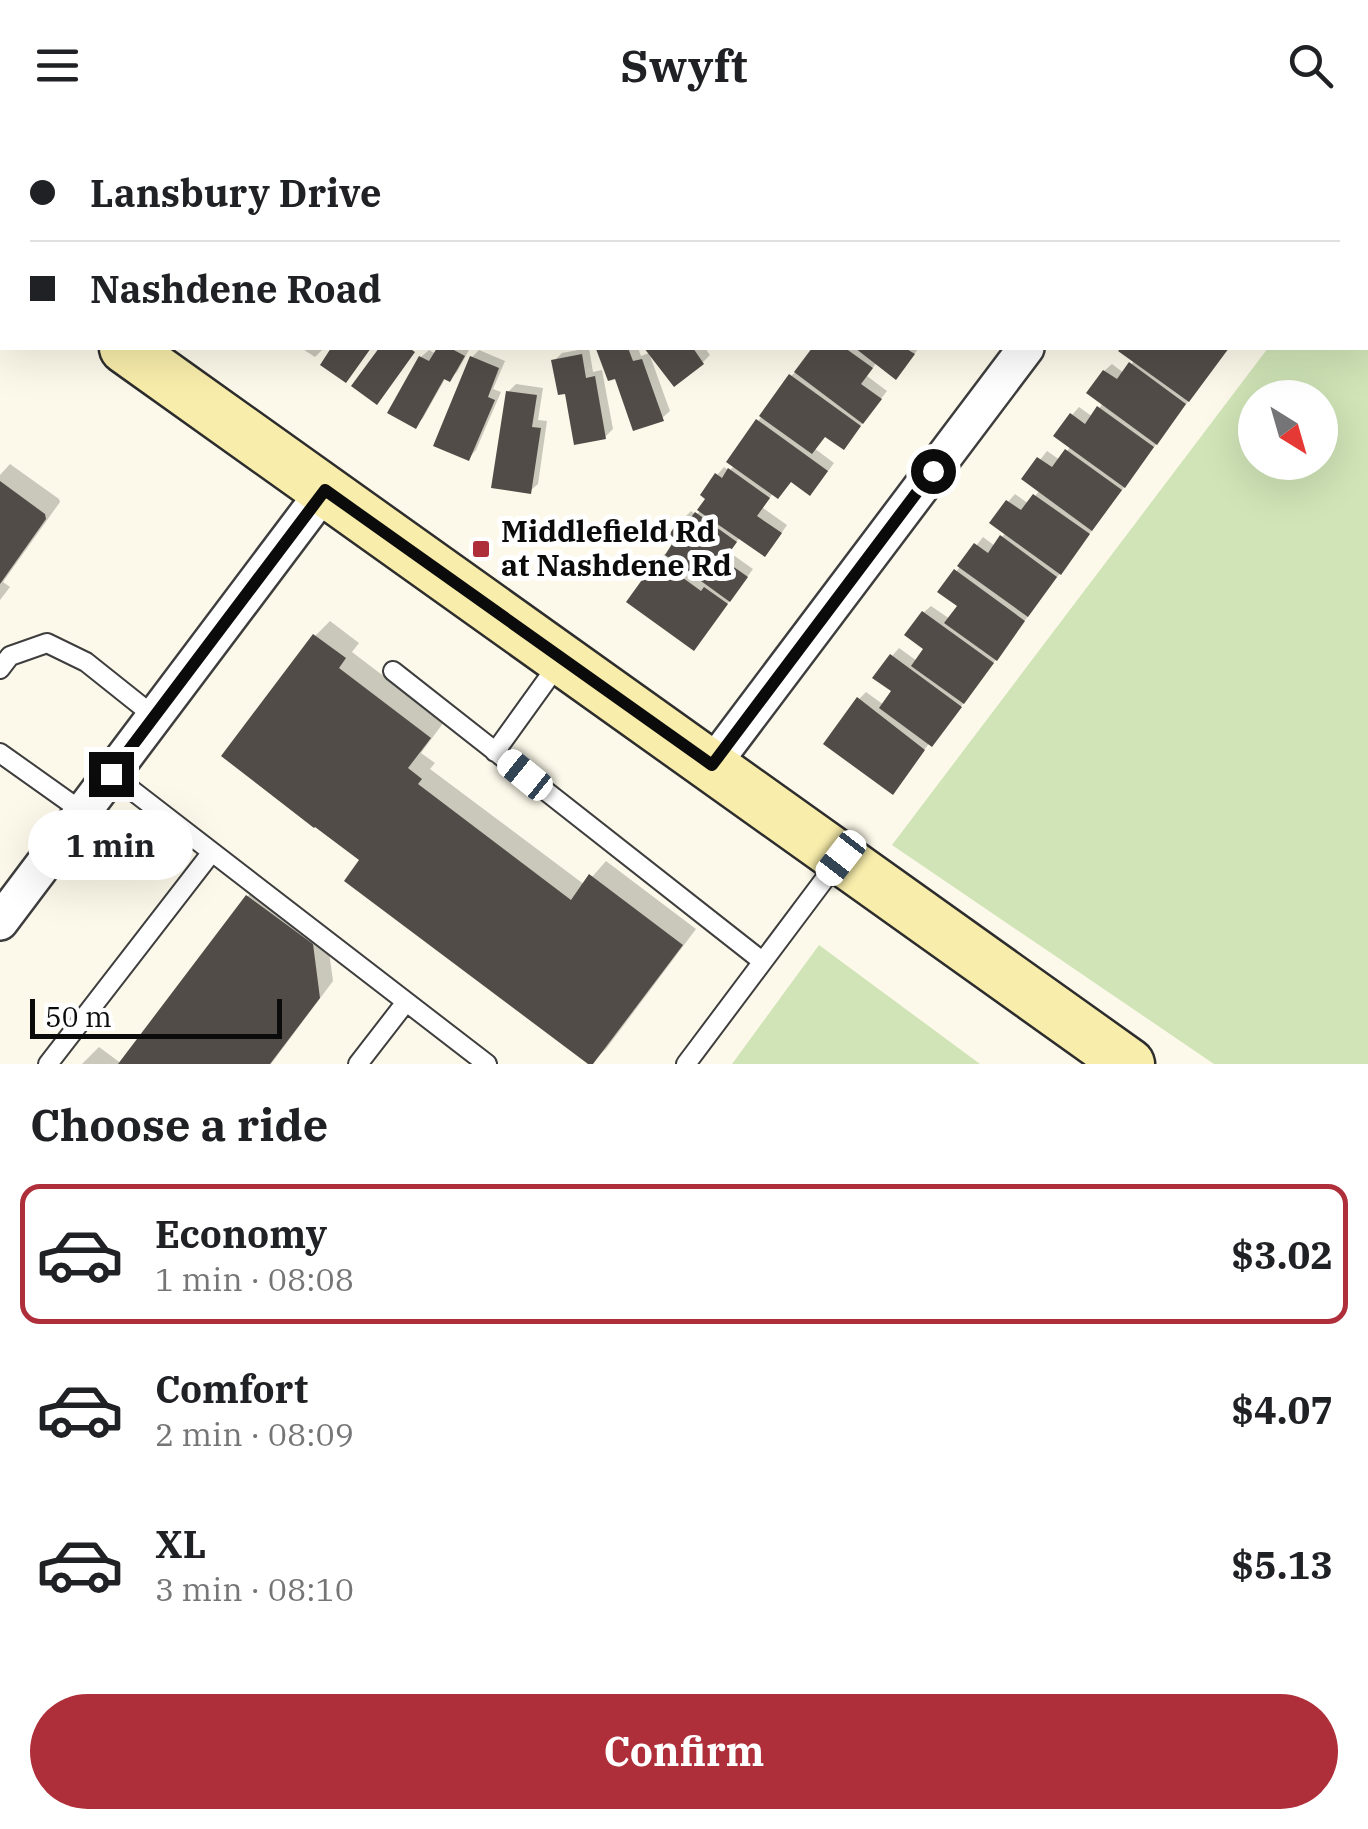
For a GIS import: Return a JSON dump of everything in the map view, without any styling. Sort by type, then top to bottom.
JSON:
[{"type":"main road","points":[[128,350],[1129,1064]]},
{"type":"street","points":[[712,765],[1024,350]]},
{"type":"street","points":[[0,922],[325,490]]},
{"type":"lane","points":[[0,670],[10,656],[48,643],[86,662],[155,717]]},
{"type":"lane","points":[[496,752],[562,658]]},
{"type":"lane","points":[[393,671],[762,962]]},
{"type":"lane","points":[[2,760],[83,812]]},
{"type":"lane","points":[[111,774],[487,1064]]},
{"type":"lane","points":[[48,1064],[212,852]]},
{"type":"lane","points":[[686,1064],[841,858]]},
{"type":"lane","points":[[358,1064],[406,1002]]},
{"type":"green space","points":[[1266,350],[1368,350],[1368,1064],[1214,1064],[892,845],[1238,388],[1238,480],[1338,480],[1338,380],[1244,380]]},
{"type":"green space","points":[[819,945],[980,1064],[732,1064]]},
{"type":"building","points":[[330,350],[370,350],[346,383],[320,365]]},
{"type":"building","points":[[378,350],[415,352],[377,405],[351,386]]},
{"type":"building","points":[[436,350],[454,350],[465,356],[450,382],[444,379],[416,429],[387,413],[419,356],[429,361]]},
{"type":"building","points":[[596,350],[629,350],[633,361],[642,359],[664,421],[633,431],[615,379],[608,381]]},
{"type":"building","points":[[646,350],[694,350],[704,364],[674,387]]},
{"type":"building","points":[[810,350],[848,350],[873,368],[861,384],[882,399],[863,424],[794,372]]},
{"type":"building","points":[[858,350],[908,350],[915,354],[896,380]]},
{"type":"building","points":[[1119,350],[1228,350],[1189,402]]},
{"type":"building","points":[[582,354],[586,378],[595,376],[606,439],[574,445],[565,394],[558,395],[551,360]]},
{"type":"building","points":[[470,356],[499,368],[488,397],[495,400],[469,461],[433,446]]},
{"type":"building","points":[[1129,362],[1186,404],[1157,445],[1086,393],[1103,370],[1117,379]]},
{"type":"building","points":[[789,374],[861,426],[844,450],[825,437],[812,454],[759,416]]},
{"type":"building","points":[[506,391],[537,395],[532,427],[541,428],[531,494],[491,488]]},
{"type":"building","points":[[1097,406],[1154,447],[1125,488],[1053,436],[1070,413],[1085,424]]},
{"type":"building","points":[[756,419],[828,471],[810,496],[791,482],[778,499],[726,462]]},
{"type":"building","points":[[1065,449],[1122,490],[1092,531],[1021,479],[1037,457],[1052,467]]},
{"type":"building","points":[[728,468],[770,498],[757,516],[782,533],[765,557],[697,510],[705,499],[700,495],[715,473],[722,478]]},
{"type":"building","points":[[0,481],[45,514],[46,519],[0,584]]},
{"type":"building","points":[[1033,494],[1090,534],[1061,575],[989,523],[1006,500],[1021,510]]},
{"type":"building","points":[[695,512],[737,542],[724,560],[748,577],[730,602],[665,555],[672,544],[666,539],[682,516],[688,521]]},
{"type":"building","points":[[1000,535],[1057,577],[1028,617],[957,566],[974,543],[988,553]]},
{"type":"building","points":[[657,559],[701,591],[704,587],[728,604],[694,651],[626,602]]},
{"type":"building","points":[[954,569],[1025,621],[997,661],[944,623],[957,606],[937,592]]},
{"type":"building","points":[[922,611],[994,663],[964,704],[911,666],[923,649],[904,635]]},
{"type":"building","points":[[313,634],[346,658],[339,668],[431,738],[408,768],[422,779],[418,784],[571,900],[589,874],[683,945],[593,1064],[344,881],[359,860],[221,756]]},
{"type":"building","points":[[890,654],[962,707],[932,747],[879,708],[891,691],[872,678]]},
{"type":"building","points":[[857,697],[925,750],[893,795],[823,744]]},
{"type":"building","points":[[246,895],[313,944],[320,998],[270,1064],[118,1064]]},
{"type":"place","name":"Middlefield Rd at Nashdene Rd","points":[[481,549]]},
{"type":"route","points":[[111,774],[325,490],[712,765],[933,471]]}]
